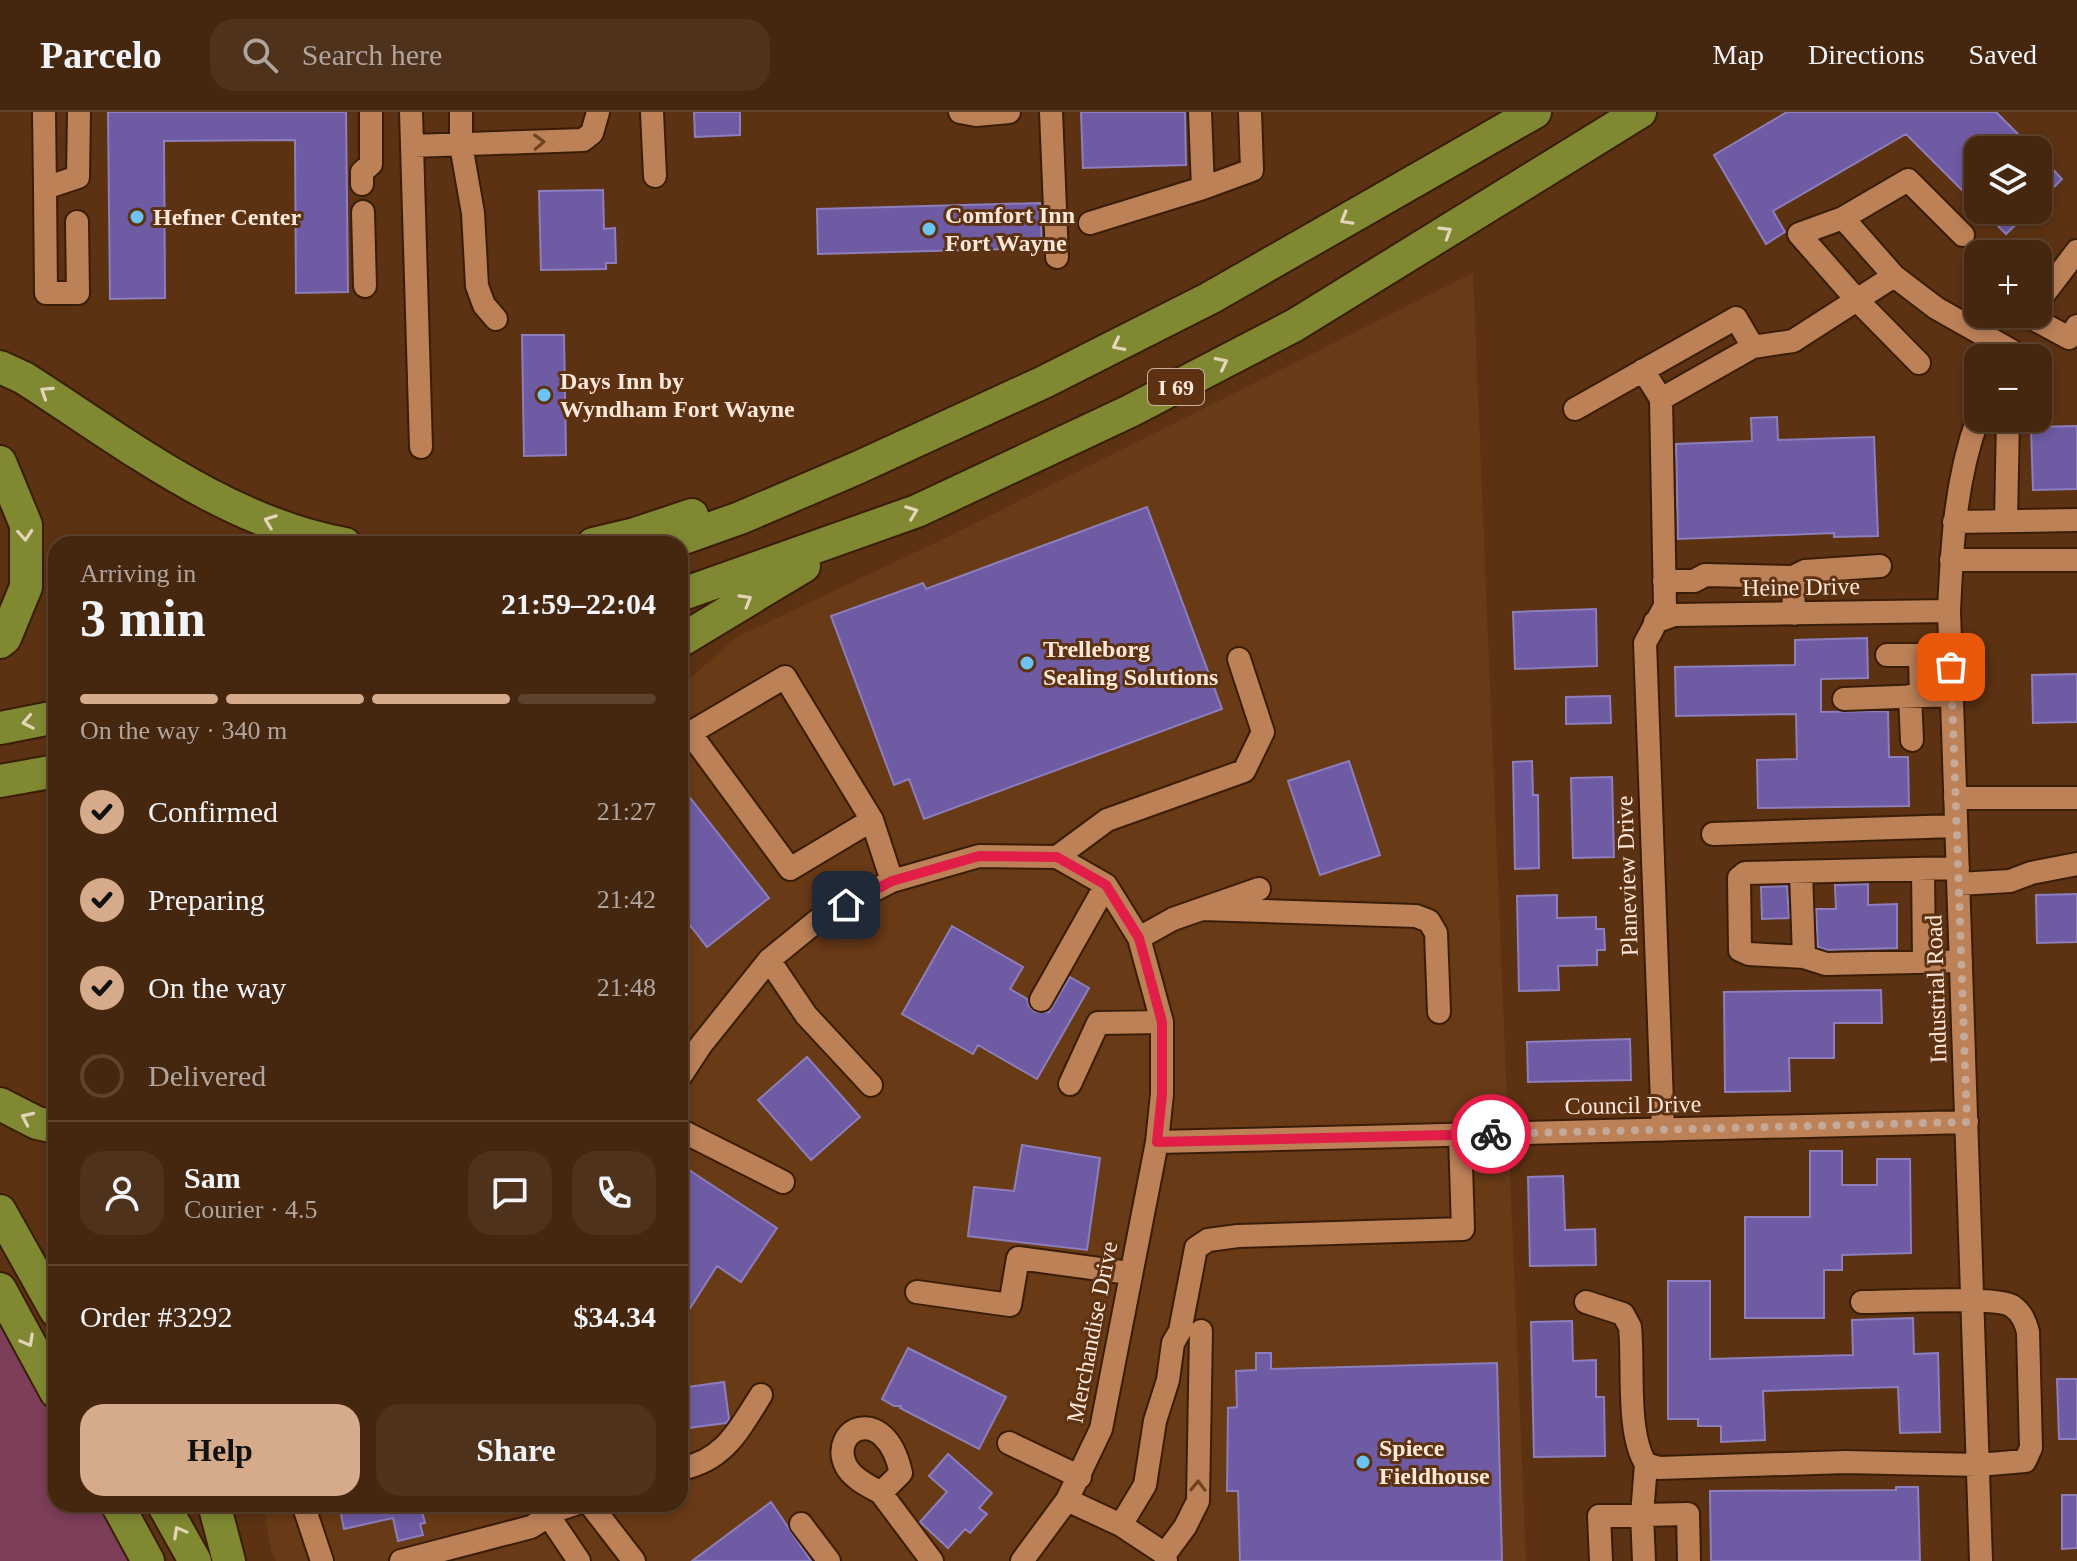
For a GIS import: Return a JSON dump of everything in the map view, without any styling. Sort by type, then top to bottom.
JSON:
[{"type":"highway","name":"I 69","points":[[688,537],[857,468],[1044,382],[1210,298],[1535,112]]},
{"type":"highway","name":"I 69","points":[[688,592],[917,511],[1115,417],[1295,325],[1640,112]]},
{"type":"highway","points":[[0,367],[24,378],[177,477],[224,502],[317,536]]},
{"type":"highway","points":[[0,462],[26,525],[26,587],[5,638],[0,642]]},
{"type":"highway","points":[[627,536],[857,468]]},
{"type":"highway","points":[[688,636],[870,527]]},
{"type":"highway","points":[[0,728],[48,719]]},
{"type":"highway","points":[[0,784],[48,773]]},
{"type":"highway","points":[[0,784],[48,787]]},
{"type":"highway","points":[[0,1104],[48,1125]]},
{"type":"highway","points":[[0,1211],[48,1297]]},
{"type":"highway","points":[[0,1289],[48,1377]]},
{"type":"highway","points":[[121,1512],[148,1561]]},
{"type":"highway","points":[[167,1512],[195,1561]]},
{"type":"highway","points":[[216,1512],[229,1561]]},
{"type":"street","points":[[44,112],[46,293],[78,293],[77,222]]},
{"type":"street","points":[[45,188],[78,177],[79,112]]},
{"type":"street","points":[[362,184],[362,172],[371,164],[371,112]]},
{"type":"street","points":[[411,112],[421,447]]},
{"type":"street","points":[[461,112],[461,145],[473,213],[477,286],[484,305],[496,319]]},
{"type":"street","points":[[412,146],[583,140],[592,133],[598,112]]},
{"type":"street","points":[[652,112],[655,176]]},
{"type":"street","points":[[960,112],[976,115],[1009,112]]},
{"type":"street","points":[[1051,112],[1057,257]]},
{"type":"street","points":[[1200,112],[1203,188]]},
{"type":"street","points":[[1090,223],[1252,170],[1250,112]]},
{"type":"street","points":[[1919,363],[1857,300],[1799,234],[1843,218],[1908,180],[1963,235]]},
{"type":"street","points":[[363,212],[365,286]]},
{"type":"street","points":[[1843,218],[1894,276],[1936,308],[1994,344]]},
{"type":"street","points":[[2052,285],[2077,251]]},
{"type":"street","points":[[1643,370],[1661,399],[1753,347],[1793,341],[1894,276]]},
{"type":"street","points":[[1575,409],[1736,318],[1753,347]]},
{"type":"street","points":[[2052,325],[2069,338],[2077,326]]},
{"type":"street","name":"Planeview Drive","points":[[1661,399],[1665,606],[1645,643],[1663,1130]]},
{"type":"street","name":"Industrial Road","points":[[1973,432],[1954,522],[1949,611],[1981,1561]]},
{"type":"street","points":[[2006,521],[2008,432]]},
{"type":"street","points":[[1954,522],[2077,520]]},
{"type":"street","points":[[1951,560],[2077,560]]},
{"type":"street","points":[[1664,581],[1694,581],[1705,575],[1793,577],[1805,571],[1880,566]]},
{"type":"street","points":[[1793,577],[1794,614]]},
{"type":"street","name":"Heine Drive","points":[[1655,622],[1674,615],[1949,611]]},
{"type":"street","points":[[1887,655],[1920,655],[1912,740]]},
{"type":"street","points":[[1057,857],[1107,820],[1244,771],[1263,732],[1239,659]]},
{"type":"street","points":[[872,820],[790,869],[690,733],[785,677],[872,820],[892,881]]},
{"type":"street","points":[[1844,699],[1952,695]]},
{"type":"street","points":[[1955,798],[2077,798]]},
{"type":"street","points":[[1713,834],[1956,826]]},
{"type":"street","points":[[688,1065],[769,960],[823,916],[892,881],[979,856],[1057,857],[1106,885],[1041,1000]]},
{"type":"street","points":[[1961,961],[1826,964],[1804,957],[1749,954],[1740,950],[1739,878],[1745,873],[1923,869],[2010,881],[2031,873],[2077,864]]},
{"type":"street","points":[[1923,869],[1924,962]]},
{"type":"street","points":[[1801,872],[1804,957]]},
{"type":"street","name":"Merchandise Drive","points":[[1022,1561],[1067,1500],[1101,1429],[1157,1142],[1162,1094],[1162,1022],[1139,938],[1106,885]]},
{"type":"street","points":[[1139,938],[1173,919],[1259,889]]},
{"type":"street","points":[[1202,909],[1416,916],[1429,921],[1436,933],[1439,1012]]},
{"type":"street","points":[[769,960],[806,1015],[871,1085]]},
{"type":"street","points":[[1070,1084],[1098,1023],[1162,1022]]},
{"type":"street","name":"Council Drive","points":[[1157,1142],[1967,1122]]},
{"type":"street","points":[[688,1134],[783,1182]]},
{"type":"street","points":[[1067,1500],[1121,1525],[1165,1558],[1198,1501],[1191,1331],[1191,1262],[1196,1248],[1208,1240],[1238,1236],[1463,1229],[1460,1135]]},
{"type":"street","points":[[917,1292],[1010,1305],[1018,1258],[1129,1273]]},
{"type":"street","points":[[1586,1302],[1623,1314],[1630,1327],[1636,1434],[1639,1454],[1646,1464],[1659,1468],[1846,1462],[1978,1465],[2025,1461],[2030,1454],[2028,1332],[2022,1317],[2012,1305],[1993,1301],[1862,1302]]},
{"type":"street","points":[[1121,1525],[1145,1485],[1155,1421],[1168,1380],[1173,1343],[1191,1331]]},
{"type":"street","points":[[688,1467],[699,1465],[724,1449],[761,1395]]},
{"type":"street","points":[[881,1493],[901,1473],[897,1457],[882,1434],[867,1427],[855,1430],[846,1439],[843,1454],[846,1466],[862,1482],[881,1493],[932,1561]]},
{"type":"street","points":[[1009,1443],[1080,1477]]},
{"type":"street","points":[[1644,1561],[1642,1515],[1646,1464]]},
{"type":"street","points":[[306,1512],[322,1561]]},
{"type":"street","points":[[401,1561],[531,1527],[543,1512]]},
{"type":"street","points":[[546,1512],[579,1561]]},
{"type":"street","points":[[596,1512],[634,1561]]},
{"type":"street","points":[[1601,1561],[1599,1516],[1688,1514],[1689,1561]]},
{"type":"street","points":[[801,1524],[829,1561]]},
{"type":"shaded area","points":[[1473,273],[1526,1561],[276,1561],[264,1512],[688,1512],[688,680],[737,637],[939,541]]},
{"type":"shaded area","points":[[0,1325],[48,1412],[48,1512],[102,1512],[128,1561],[0,1561]]},
{"type":"building","name":"Hefner Center","points":[[108,112],[346,112],[348,292],[296,293],[295,140],[164,141],[165,298],[110,299]]},
{"type":"building","points":[[694,112],[740,112],[740,135],[695,137]]},
{"type":"building","points":[[1081,112],[1185,112],[1186,165],[1083,168]]},
{"type":"building","points":[[1787,112],[1996,112],[2020,136],[1964,136],[1964,192],[1906,134],[1773,211],[1785,232],[1766,244],[1714,155]]},
{"type":"building","points":[[2052,169],[2062,179],[2052,189]]},
{"type":"building","points":[[603,190],[604,229],[615,228],[616,263],[606,263],[606,269],[541,270],[539,191]]},
{"type":"building","name":"Comfort Inn Fort Wayne","points":[[1040,203],[1042,248],[818,254],[817,209]]},
{"type":"building","points":[[1996,224],[2016,224],[2006,234]]},
{"type":"building","name":"Days Inn by Wyndham Fort Wayne","points":[[522,335],[564,335],[566,455],[524,456]]},
{"type":"building","points":[[1777,417],[1778,440],[1874,437],[1878,536],[1834,537],[1834,533],[1678,539],[1676,444],[1752,441],[1751,418]]},
{"type":"building","points":[[2077,426],[2077,489],[2033,490],[2031,432],[2052,432],[2052,427]]},
{"type":"building","name":"Trelleborg Sealing Solutions","points":[[1147,507],[1222,709],[924,819],[909,779],[894,785],[831,616],[923,583],[926,589]]},
{"type":"building","points":[[1596,609],[1597,666],[1515,669],[1513,612]]},
{"type":"building","points":[[1867,638],[1868,678],[1821,679],[1821,712],[1888,711],[1889,757],[1908,757],[1909,806],[1758,808],[1757,760],[1797,759],[1796,714],[1676,716],[1675,667],[1795,665],[1795,640]]},
{"type":"building","points":[[2077,674],[2077,722],[2033,723],[2032,675]]},
{"type":"building","points":[[1610,696],[1611,723],[1566,724],[1566,697]]},
{"type":"building","points":[[1349,761],[1380,855],[1320,875],[1288,781]]},
{"type":"building","points":[[1532,761],[1533,795],[1538,795],[1539,868],[1515,869],[1513,762]]},
{"type":"building","points":[[1612,777],[1614,857],[1573,858],[1571,778]]},
{"type":"building","points":[[688,795],[769,898],[707,947],[689,924]]},
{"type":"building","points":[[1868,884],[1868,905],[1897,904],[1897,948],[1828,950],[1818,947],[1816,909],[1836,909],[1835,885]]},
{"type":"building","points":[[1787,886],[1789,918],[1762,919],[1761,887]]},
{"type":"building","points":[[2077,894],[2077,942],[2037,943],[2036,895]]},
{"type":"building","points":[[1557,895],[1557,918],[1596,917],[1596,929],[1604,929],[1605,950],[1597,950],[1597,965],[1558,966],[1559,990],[1519,991],[1517,896]]},
{"type":"building","points":[[952,926],[1023,967],[1010,989],[1027,999],[1035,1012],[1049,1012],[1070,977],[1089,988],[1037,1079],[978,1045],[973,1054],[902,1014]]},
{"type":"building","points":[[1881,990],[1882,1023],[1834,1023],[1834,1058],[1789,1058],[1790,1091],[1725,1092],[1724,992]]},
{"type":"building","points":[[1630,1039],[1631,1080],[1528,1082],[1527,1042]]},
{"type":"building","points":[[807,1057],[860,1117],[811,1160],[758,1100]]},
{"type":"building","points":[[1022,1145],[1100,1158],[1087,1250],[968,1236],[974,1187],[1014,1191]]},
{"type":"building","points":[[1810,1151],[1842,1151],[1842,1185],[1877,1185],[1877,1159],[1910,1159],[1911,1253],[1842,1255],[1842,1270],[1824,1270],[1824,1318],[1745,1318],[1745,1217],[1810,1217]]},
{"type":"building","points":[[688,1169],[777,1228],[741,1282],[717,1266],[688,1311]]},
{"type":"building","points":[[1563,1176],[1565,1230],[1595,1229],[1596,1265],[1530,1266],[1528,1177]]},
{"type":"building","points":[[1668,1281],[1710,1281],[1710,1359],[1853,1355],[1852,1320],[1913,1318],[1914,1354],[1938,1353],[1940,1432],[1900,1433],[1898,1387],[1763,1391],[1765,1440],[1721,1442],[1721,1426],[1698,1426],[1698,1419],[1668,1419]]},
{"type":"building","points":[[1572,1321],[1573,1361],[1596,1360],[1596,1397],[1604,1397],[1605,1456],[1534,1457],[1531,1322]]},
{"type":"building","points":[[908,1348],[1006,1397],[979,1449],[901,1406],[894,1406],[882,1399]]},
{"type":"building","name":"Spiece Fieldhouse","points":[[1256,1353],[1271,1353],[1271,1369],[1497,1363],[1502,1561],[1240,1561],[1238,1491],[1227,1491],[1228,1408],[1237,1407],[1236,1371],[1256,1370]]},
{"type":"building","points":[[2057,1379],[2077,1379],[2077,1439],[2059,1439]]},
{"type":"building","points":[[724,1382],[729,1419],[726,1423],[688,1428],[688,1387]]},
{"type":"building","points":[[948,1454],[992,1493],[979,1508],[987,1514],[970,1533],[965,1529],[948,1548],[920,1522],[947,1492],[929,1476]]},
{"type":"building","points":[[1896,1487],[1918,1487],[1920,1561],[1711,1561],[1710,1491],[1896,1490]]},
{"type":"building","points":[[2062,1495],[2077,1495],[2077,1548],[2062,1549]]},
{"type":"building","points":[[771,1502],[811,1561],[692,1561]]},
{"type":"building","points":[[341,1512],[422,1512],[425,1523],[420,1524],[423,1535],[398,1541],[393,1518],[344,1529]]},
{"type":"way so far","points":[[1491,1134],[1967,1122],[1951,667]]},
{"type":"place","name":"Hefner Center","points":[[137,217]]},
{"type":"place","name":"Comfort Inn Fort Wayne","points":[[929,229]]},
{"type":"place","name":"Days Inn by Wyndham Fort Wayne","points":[[544,395]]},
{"type":"place","name":"Trelleborg Sealing Solutions","points":[[1027,663]]},
{"type":"place","name":"Spiece Fieldhouse","points":[[1363,1462]]},
{"type":"route","points":[[846,905],[892,881],[979,856],[1057,857],[1106,885],[1139,938],[1162,1022],[1162,1094],[1157,1142],[1491,1134]]}]
